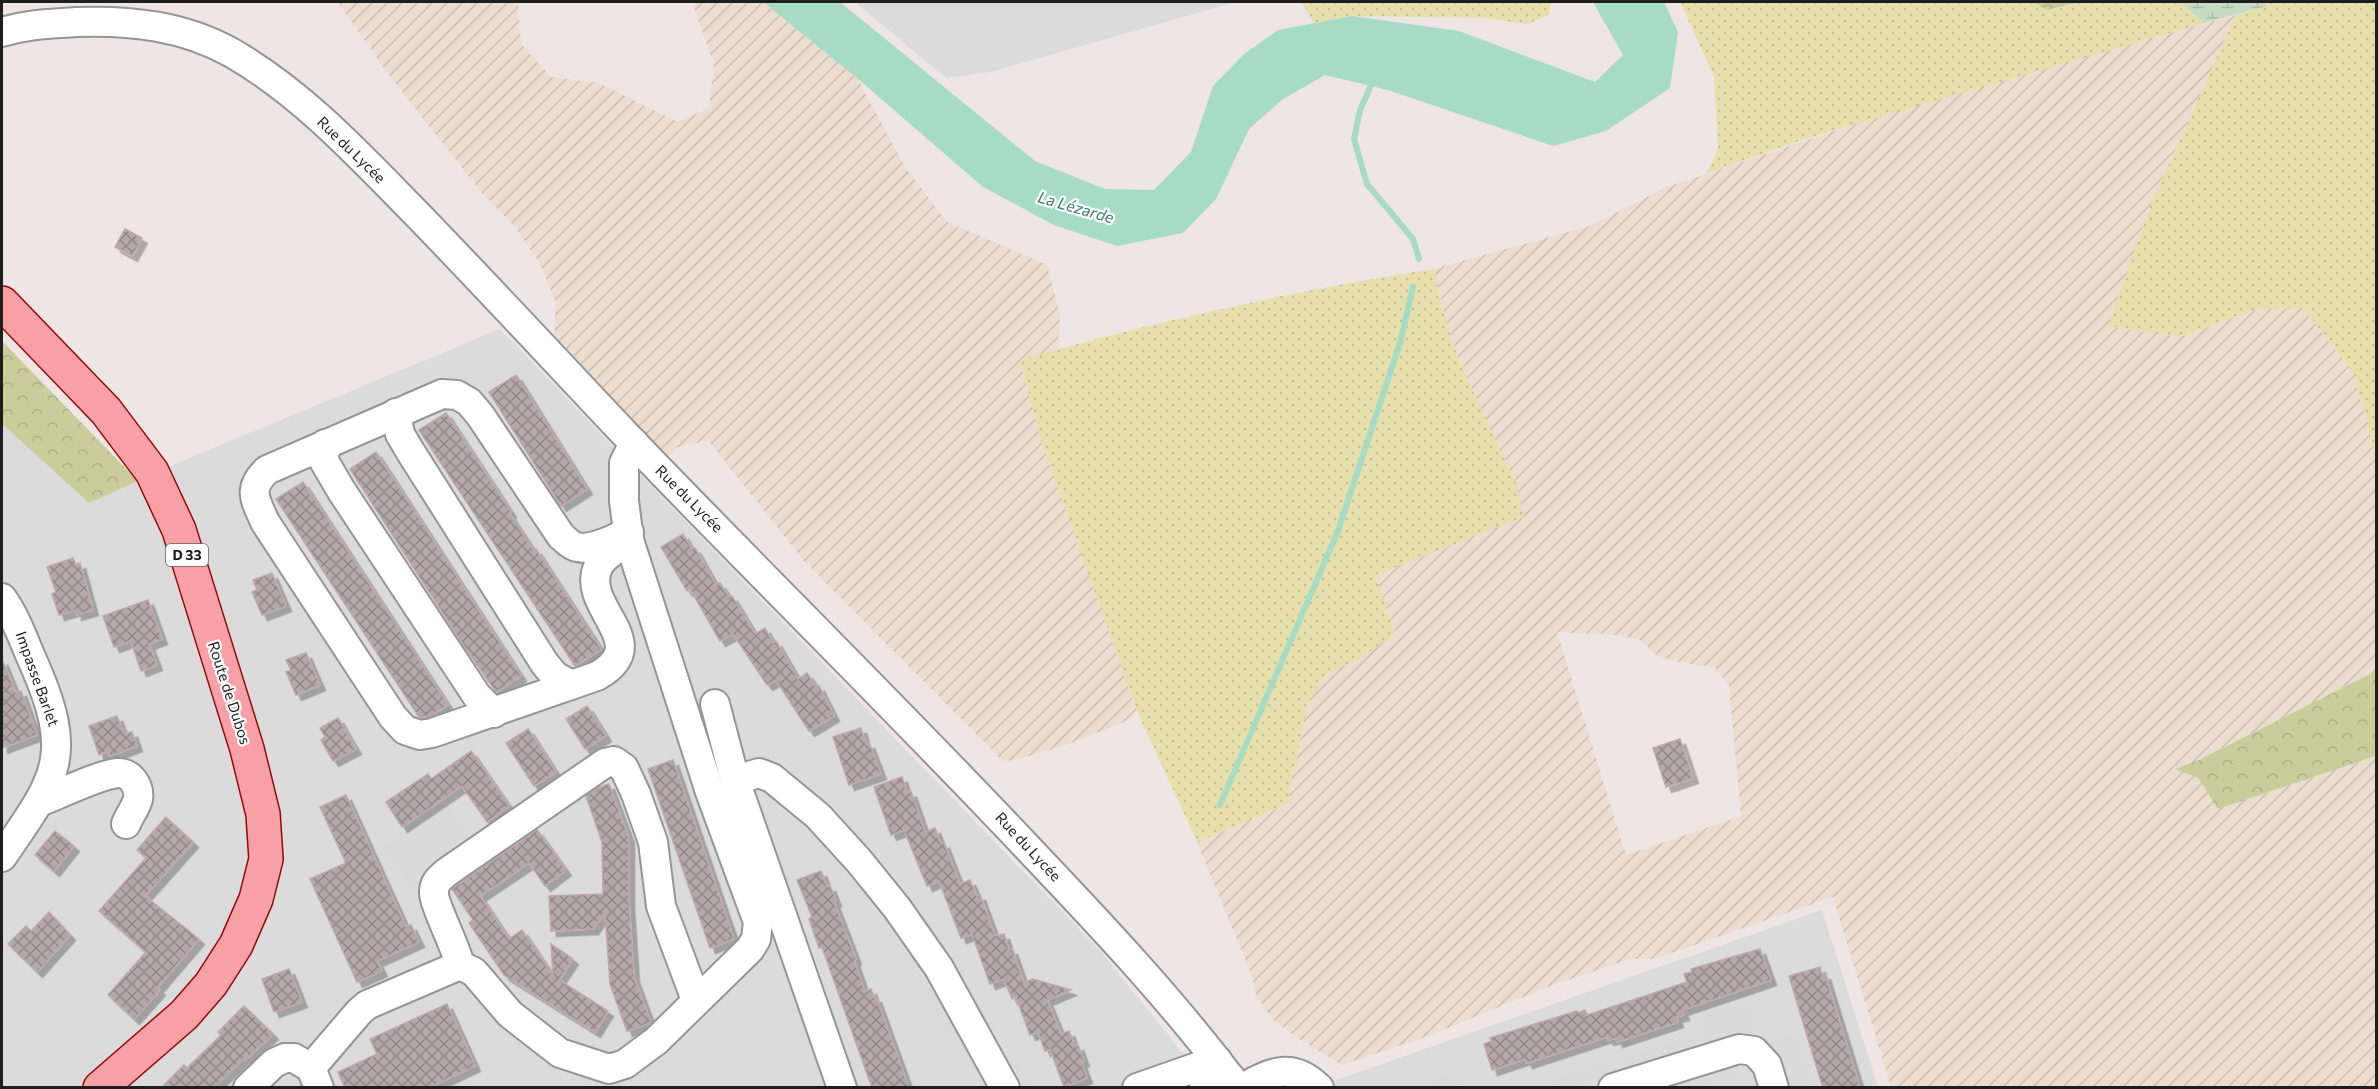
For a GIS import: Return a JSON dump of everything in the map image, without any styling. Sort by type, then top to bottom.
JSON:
[{"type":"main road","name":"Route de Dubos","points":[[2,303],[106,411],[152,472],[179,530],[247,749],[263,814],[266,859],[256,899],[236,945],[211,984],[184,1015],[100,1088]]},
{"type":"street","name":"Rue du Lycée","points":[[2,32],[39,23],[123,22],[177,30],[204,38],[236,55],[297,100],[351,147],[634,443],[969,785],[1144,971],[1232,1078]]},
{"type":"street","name":"Rue du Lycée","points":[[2,53],[72,23]]},
{"type":"street","points":[[442,394],[457,395],[469,402],[480,415],[561,536],[570,544],[578,548],[588,547],[629,536],[598,567],[598,598],[615,626],[620,644],[618,657],[610,669],[494,713],[420,735],[405,730],[393,717],[265,522],[257,505],[256,481],[267,470],[396,413],[442,394]]},
{"type":"street","points":[[396,413],[400,434],[526,636],[555,676],[571,685]]},
{"type":"street","points":[[248,1088],[274,1063],[285,1058],[294,1058],[315,1078],[358,1012],[367,1005],[460,965],[474,972],[510,1014],[560,1053],[609,1069],[626,1064],[656,1041],[750,949],[756,939],[758,922],[710,792],[629,536],[624,501],[624,463],[634,443]]},
{"type":"street","points":[[325,444],[324,461],[341,490],[477,696],[494,713]]},
{"type":"street","name":"Impasse Barlet","points":[[2,598],[9,607],[36,669],[53,715],[58,737],[56,763],[39,802],[2,857]]},
{"type":"street","points":[[715,704],[735,780],[842,1088]]},
{"type":"street","points":[[460,965],[457,951],[433,894],[435,883],[447,872],[605,763],[614,761],[624,768],[653,842],[661,906],[696,1000]]},
{"type":"street","points":[[39,802],[120,773],[129,776],[136,783],[138,798],[126,824]]},
{"type":"street","points":[[735,780],[759,773],[772,778],[818,816],[859,861],[897,908],[939,968],[1005,1088]]},
{"type":"street","points":[[1613,1088],[1738,1049],[1754,1051],[1767,1065],[1774,1088]]},
{"type":"street","points":[[1137,1088],[1277,1071],[1293,1071],[1308,1076],[1319,1088]]},
{"type":"street","points":[[1204,1088],[1232,1078]]},
{"type":"shaded area","points":[[338,2],[518,2],[521,44],[551,77],[599,83],[678,122],[709,108],[714,64],[694,7],[696,2],[763,2],[857,78],[905,167],[947,222],[1047,265],[1060,315],[1058,349],[1020,361],[1042,443],[1137,711],[1129,720],[1066,745],[1015,760],[1003,761],[804,561],[708,440],[676,448],[657,466],[549,353],[555,330],[555,301],[540,264],[517,229],[481,192],[388,74]]},
{"type":"shaded area","points":[[855,2],[1236,2],[991,72],[946,78]]},
{"type":"shaded area","points":[[1301,2],[1551,2],[1549,15],[1527,24],[1484,18],[1352,16],[1314,23]]},
{"type":"shaded area","points":[[1680,2],[2032,2],[2047,10],[2080,2],[2180,2],[2204,23],[1811,137],[1707,173],[1718,148],[1714,76]]},
{"type":"shaded area","points":[[2264,2],[2376,2],[2376,458],[2354,374],[2304,309],[2261,308],[2180,337],[2108,326],[2151,204],[2236,15],[2267,6]]},
{"type":"shaded area","points":[[2236,15],[2151,204],[2109,326],[2180,337],[2261,308],[2304,309],[2354,374],[2376,458],[2376,671],[2199,760],[2176,769],[2198,778],[2218,809],[2376,756],[2376,1087],[1891,1087],[1833,897],[1654,959],[1630,959],[1553,985],[1428,1036],[1342,1065],[1299,1039],[1272,1019],[1256,996],[1252,976],[1197,842],[1287,804],[1307,706],[1327,673],[1360,659],[1374,575],[1474,394],[1452,342],[1433,269],[1590,226],[1667,187],[1864,121],[2095,53]],"holes":[[[2005,623],[1947,789],[1947,788]],[[1557,632],[1617,635],[1640,640],[1657,656],[1683,663],[1714,667],[1729,685],[1741,816],[1626,855]]]},
{"type":"shaded area","points":[[1433,269],[1452,342],[1516,484],[1524,517],[1375,575],[1395,633],[1360,659],[1327,673],[1307,706],[1287,804],[1197,842],[1137,711],[1042,443],[1020,360],[1122,332],[1225,308]]},
{"type":"shaded area","points":[[500,329],[1102,953],[1210,1087],[2,1087],[2,424],[89,503],[187,459]]},
{"type":"shaded area","points":[[447,803],[477,843],[413,891],[382,847]]},
{"type":"shaded area","points":[[853,870],[928,968],[922,972],[894,931],[848,875]]},
{"type":"shaded area","points":[[1822,910],[1878,1087],[1286,1086],[1336,1080]]},
{"type":"shaded area","points":[[933,974],[984,1067],[972,1074],[921,981]]},
{"type":"shaded area","points":[[1747,1002],[1756,1031],[1708,1046],[1700,1017]]},
{"type":"shaded area","points":[[835,1004],[864,1087],[848,1087],[820,1010]]},
{"type":"shaded area","points":[[1796,1032],[1813,1087],[1781,1087],[1767,1040]]},
{"type":"shaded area","points":[[1690,1035],[1694,1049],[1624,1071],[1620,1057]]},
{"type":"shaded area","points":[[1736,1060],[1741,1076],[1703,1087],[1646,1088]]},
{"type":"shaded area","points":[[1018,1062],[1031,1087],[1014,1087],[1004,1070]]},
{"type":"shaded area","points":[[1605,1062],[1609,1077],[1574,1088],[1557,1087],[1554,1078]]},
{"type":"shaded area","points":[[1439,1072],[1464,1087],[1430,1087]]},
{"type":"green space","points":[[2032,2],[2080,2],[2047,10]]},
{"type":"green space","points":[[2180,2],[2264,2],[2267,6],[2204,23]]},
{"type":"green space","points":[[2,341],[138,481],[89,503],[2,424]]},
{"type":"green space","points":[[2376,671],[2376,756],[2218,809],[2198,778],[2175,769],[2199,760]]},
{"type":"water","name":"La Lézarde","points":[[763,2],[840,2],[1035,161],[1105,189],[1154,190],[1191,152],[1213,86],[1244,54],[1278,30],[1352,16],[1459,31],[1595,82],[1623,55],[1593,2],[1664,2],[1678,32],[1670,88],[1606,131],[1553,146],[1388,90],[1325,75],[1283,99],[1249,129],[1216,199],[1183,233],[1117,246],[1054,225],[983,187],[857,78]]},
{"type":"building","points":[[125,229],[142,238],[132,256],[115,247]]},
{"type":"building","points":[[516,375],[587,489],[561,506],[489,392]]},
{"type":"building","points":[[446,413],[511,512],[509,513],[534,551],[536,549],[601,649],[575,666],[419,430]]},
{"type":"building","points":[[376,452],[521,676],[496,692],[350,469]]},
{"type":"building","points":[[303,482],[448,705],[430,716],[419,717],[276,499]]},
{"type":"building","points":[[683,534],[692,549],[695,548],[716,585],[720,583],[729,597],[732,596],[755,634],[765,628],[773,643],[776,641],[798,679],[807,673],[816,687],[819,686],[834,716],[809,731],[776,680],[767,685],[733,634],[720,641],[690,589],[687,591],[661,547]]},
{"type":"building","points":[[73,558],[76,565],[80,563],[93,610],[76,615],[76,610],[59,615],[52,594],[56,592],[47,567]]},
{"type":"building","points":[[272,573],[286,606],[262,615],[252,592],[257,590],[253,580]]},
{"type":"building","points":[[148,600],[162,639],[149,644],[157,665],[141,671],[131,641],[114,647],[103,616]]},
{"type":"building","points":[[306,653],[320,685],[296,695],[286,672],[291,670],[286,660]]},
{"type":"building","points":[[2,659],[16,693],[21,691],[37,735],[2,748]]},
{"type":"building","points":[[587,706],[606,736],[585,749],[566,719]]},
{"type":"building","points":[[117,716],[124,734],[132,732],[137,746],[110,756],[108,751],[99,755],[89,726]]},
{"type":"building","points":[[338,718],[356,749],[333,761],[321,740],[325,737],[320,728]]},
{"type":"building","points":[[861,728],[881,774],[849,785],[833,737]]},
{"type":"building","points":[[528,729],[556,772],[534,786],[506,743]]},
{"type":"building","points":[[1680,739],[1693,778],[1666,787],[1653,748]]},
{"type":"building","points":[[471,751],[509,806],[487,822],[462,786],[402,827],[386,802],[428,774],[431,779]]},
{"type":"building","points":[[673,760],[734,939],[710,948],[648,769]]},
{"type":"building","points":[[902,777],[907,793],[911,792],[925,832],[935,828],[941,844],[944,843],[960,884],[970,880],[977,896],[980,895],[995,936],[1004,934],[1024,983],[1033,979],[1071,990],[1047,1000],[1061,1034],[1069,1031],[1075,1047],[1078,1045],[1087,1078],[1064,1087],[1050,1049],[1045,1051],[1038,1032],[1030,1035],[1016,997],[1012,999],[1004,979],[990,984],[972,934],[961,938],[939,881],[927,886],[904,830],[891,835],[874,787]]},
{"type":"building","points":[[609,784],[629,838],[629,903],[634,977],[651,1023],[627,1031],[610,984],[605,912],[593,929],[551,931],[549,896],[603,894],[602,842],[586,796]]},
{"type":"building","points":[[346,795],[406,927],[411,925],[419,942],[377,961],[382,971],[357,982],[310,879],[346,863],[320,807]]},
{"type":"building","points":[[166,817],[193,842],[145,896],[199,939],[157,988],[160,990],[134,1019],[108,995],[146,952],[99,911],[146,858],[137,850]]},
{"type":"building","points":[[537,830],[566,870],[545,886],[529,863],[480,896],[509,939],[522,930],[553,976],[551,944],[573,959],[559,980],[608,1011],[595,1032],[504,975],[469,923],[473,920],[452,889]]},
{"type":"building","points":[[55,831],[74,846],[54,871],[35,855]]},
{"type":"building","points":[[821,871],[836,901],[834,902],[856,959],[854,960],[865,992],[871,989],[874,998],[876,997],[909,1088],[872,1088],[822,947],[819,948],[809,919],[812,917],[797,880]]},
{"type":"building","points":[[49,912],[70,935],[37,972],[8,944],[26,926],[31,931]]},
{"type":"building","points":[[1760,949],[1771,980],[1682,1010],[1684,1015],[1676,1017],[1678,1022],[1617,1042],[1616,1038],[1608,1040],[1607,1037],[1527,1063],[1525,1059],[1492,1070],[1484,1044],[1492,1041],[1490,1038],[1577,1011],[1578,1013],[1585,1010],[1587,1015],[1642,997],[1687,982],[1684,974],[1692,972],[1691,969]]},
{"type":"building","points":[[1820,967],[1822,975],[1825,974],[1860,1088],[1823,1088],[1789,976]]},
{"type":"building","points":[[289,969],[302,1002],[274,1012],[262,979]]},
{"type":"building","points":[[447,1004],[475,1066],[428,1088],[345,1088],[338,1072],[377,1054],[370,1039]]},
{"type":"building","points":[[244,1006],[273,1034],[213,1088],[161,1088],[184,1065],[187,1068],[221,1035],[218,1032]]},
{"type":"waterway","points":[[1373,81],[1360,110],[1354,139],[1367,184],[1413,239],[1419,259]]},
{"type":"waterway","points":[[1220,805],[1338,531],[1400,343],[1413,287]]}]
